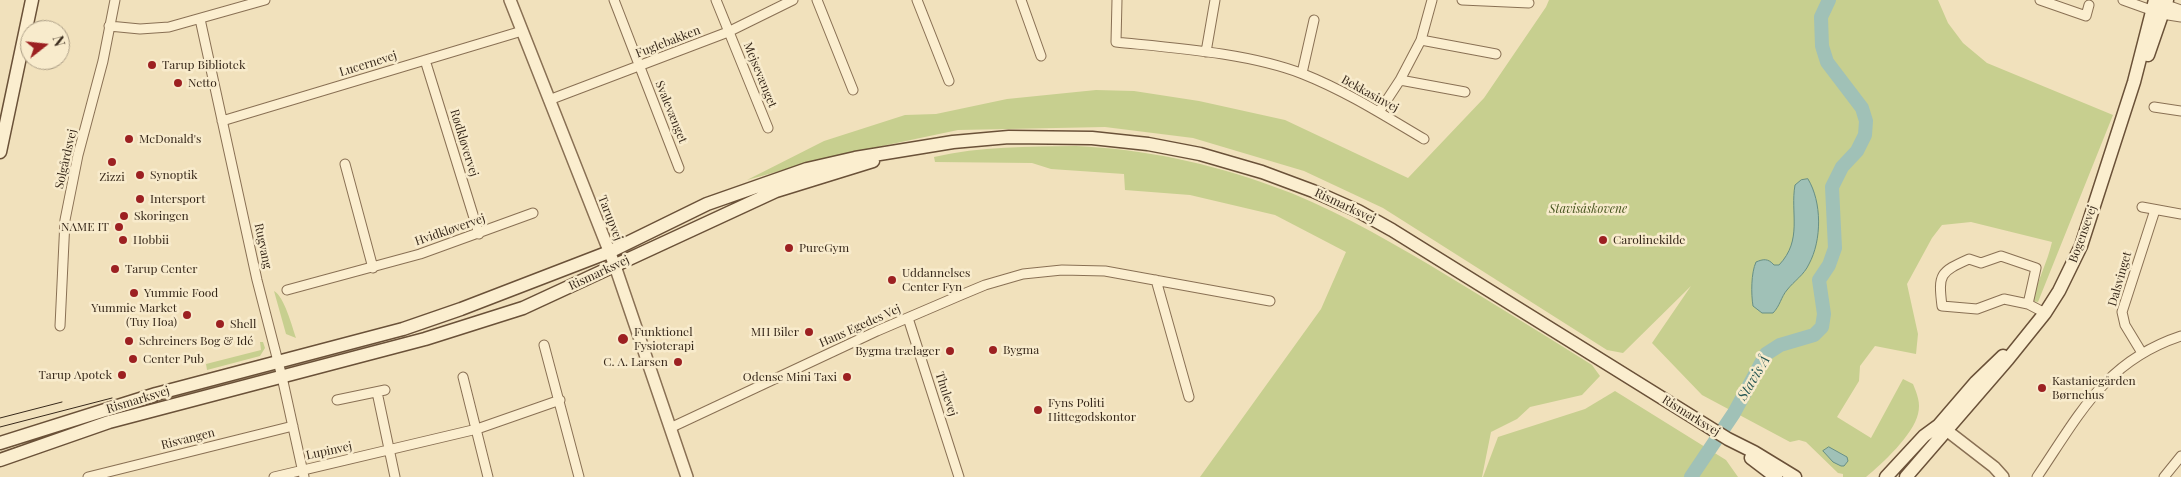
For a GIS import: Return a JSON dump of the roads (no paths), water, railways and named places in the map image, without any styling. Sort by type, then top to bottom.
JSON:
[{"type":"main road","points":[[0,152],[32,0]]},
{"type":"main road","name":"Bogensevej","points":[[1906,477],[1992,366],[2022,340],[2045,313],[2059,291],[2081,246],[2159,4]]},
{"type":"main road","name":"Rismarksvej","points":[[0,443],[156,394],[278,360],[403,329],[461,309],[609,252],[707,204],[807,169],[855,158],[954,142],[1009,137],[1092,138],[1174,149],[1262,172],[1322,195],[1383,225],[1728,439],[1754,452],[1795,477]]},
{"type":"main road","name":"Rismarksvej","points":[[0,460],[109,422],[425,339],[524,308],[776,191],[908,150]]},
{"type":"main road","name":"Rismarksvej","points":[[282,377],[287,367],[336,352],[356,342]]},
{"type":"main road","name":"Rismarksvej","points":[[180,404],[214,388],[274,369],[278,360]]},
{"type":"main road","points":[[0,434],[41,424],[72,421]]},
{"type":"main road","points":[[0,452],[47,435],[72,421]]},
{"type":"main road","points":[[1896,477],[1943,428]]},
{"type":"main road","name":"Bogensevej","points":[[1886,477],[1924,436],[1943,428]]},
{"type":"main road","points":[[1878,477],[1911,443],[1924,436]]},
{"type":"main road","points":[[1728,439],[1770,477]]},
{"type":"main road","points":[[1728,439],[1783,477]]},
{"type":"main road","name":"Rismarksvej","points":[[1728,439],[1776,477]]},
{"type":"street","name":"Solgårdsvej","points":[[60,326],[65,220],[78,155],[103,61],[114,0]]},
{"type":"street","points":[[109,26],[154,29],[200,19],[265,0]]},
{"type":"street","name":"Tarupvej","points":[[510,0],[615,266],[686,477]]},
{"type":"street","name":"Svalevænget","points":[[614,0],[679,168]]},
{"type":"street","name":"Mejsevænget","points":[[716,0],[768,128]]},
{"type":"street","name":"Fuglebakken","points":[[549,100],[728,32],[793,0]]},
{"type":"street","points":[[817,0],[854,90]]},
{"type":"street","points":[[917,0],[949,81]]},
{"type":"street","points":[[1021,0],[1041,56]]},
{"type":"street","name":"Bekkasinvej","points":[[1117,0],[1116,42],[1206,52],[1256,61],[1302,74],[1340,90],[1424,139]]},
{"type":"street","points":[[1206,52],[1215,0]]},
{"type":"street","points":[[1379,112],[1400,80],[1421,40],[1432,0]]},
{"type":"street","points":[[1462,0],[1529,3]]},
{"type":"street","points":[[2040,0],[2086,16],[2089,5]]},
{"type":"street","points":[[2124,0],[2159,4],[2181,10]]},
{"type":"street","points":[[2159,4],[2181,17]]},
{"type":"street","name":"Rugvang","points":[[200,19],[257,280],[278,360],[304,474]]},
{"type":"street","points":[[1302,74],[1314,20]]},
{"type":"street","name":"Lucernevej","points":[[222,121],[522,31]]},
{"type":"street","points":[[1421,40],[1496,54]]},
{"type":"street","name":"Rødkløvervej","points":[[425,60],[479,234]]},
{"type":"street","points":[[1400,80],[1465,92]]},
{"type":"street","points":[[2154,107],[2181,111]]},
{"type":"street","points":[[345,164],[373,268]]},
{"type":"street","points":[[2142,207],[2181,214]]},
{"type":"street","name":"Dalsvinget","points":[[2142,353],[2125,326],[2122,312],[2155,210]]},
{"type":"street","name":"Hvidkløvervej","points":[[287,290],[373,268],[479,234],[533,214]]},
{"type":"street","points":[[2028,304],[2036,268],[2001,256],[1981,263],[1969,259],[1948,269],[1939,283],[1942,306],[1977,309],[2004,298],[2028,304],[2045,313]]},
{"type":"street","name":"Hans Egedes Vej","points":[[670,428],[908,318],[985,285],[1023,274],[1062,270],[1105,270],[1270,300]]},
{"type":"street","points":[[1156,280],[1189,397]]},
{"type":"street","name":"Thulevej","points":[[908,318],[959,477]]},
{"type":"street","points":[[2037,477],[2094,394],[2120,368],[2142,353],[2181,336]]},
{"type":"street","points":[[544,345],[579,477]]},
{"type":"street","points":[[463,377],[488,477]]},
{"type":"street","points":[[338,400],[381,391],[396,477]]},
{"type":"street","name":"Lupinvej","points":[[274,477],[304,474],[477,429],[560,400]]},
{"type":"street","name":"Risvangen","points":[[88,477],[293,426]]},
{"type":"street","points":[[1943,428],[1994,467],[2003,477]]},
{"type":"street","points":[[2164,477],[2181,456]]},
{"type":"water","points":[[1808,179],[1816,199],[1819,221],[1813,254],[1807,268],[1787,290],[1773,313],[1762,313],[1753,306],[1752,284],[1754,267],[1756,262],[1763,260],[1779,265],[1786,256],[1793,236],[1795,185],[1801,180]]},
{"type":"water","points":[[1829,447],[1847,457],[1848,461],[1844,466],[1833,462],[1823,451]]},
{"type":"waterway","name":"Stavis Å","points":[[1691,477],[1734,413],[1766,354],[1780,345],[1814,335],[1822,327],[1824,314],[1819,280],[1829,265],[1835,248],[1832,187],[1842,167],[1857,151],[1865,135],[1866,121],[1862,108],[1827,62],[1822,46],[1821,17],[1829,0]]},
{"type":"tram line","points":[[0,427],[112,398]]},
{"type":"tram line","points":[[0,418],[62,402]]},
{"type":"place","name":"Tarup Bibliotek","points":[[152,65]]},
{"type":"place","name":"Netto","points":[[178,83]]},
{"type":"place","name":"McDonald's","points":[[129,139]]},
{"type":"place","name":"Zizzi","points":[[112,162]]},
{"type":"place","name":"Synoptik","points":[[140,175]]},
{"type":"place","name":"Intersport","points":[[140,199]]},
{"type":"place","name":"Skoringen","points":[[124,216]]},
{"type":"place","name":"NAME IT","points":[[119,227]]},
{"type":"place","name":"Hobbii","points":[[123,240]]},
{"type":"place","name":"Carolinekilde","points":[[1603,240]]},
{"type":"place","name":"PureGym","points":[[789,248]]},
{"type":"place","name":"Tarup Center","points":[[115,269]]},
{"type":"place","name":"Uddannelses Center Fyn","points":[[892,280]]},
{"type":"place","name":"Yummie Food","points":[[134,293]]},
{"type":"place","name":"Yummie Market (Tuy Hoa)","points":[[187,315]]},
{"type":"place","name":"Shell","points":[[220,324]]},
{"type":"place","name":"MH Biler","points":[[809,332]]},
{"type":"place","name":"Funktionel Fysioterapi","points":[[623,339]]},
{"type":"place","name":"Schreiners Bog & Idé","points":[[129,341]]},
{"type":"place","name":"Bygma","points":[[993,350]]},
{"type":"place","name":"Bygma trælager","points":[[950,351]]},
{"type":"place","name":"Center Pub","points":[[133,359]]},
{"type":"place","name":"C. A. Larsen","points":[[678,362]]},
{"type":"place","name":"Tarup Apotek","points":[[122,375]]},
{"type":"place","name":"Odense Mini Taxi","points":[[847,377]]},
{"type":"place","name":"Kastaniegården Børnehus","points":[[2042,388]]},
{"type":"place","name":"Fyns Politi Hittegodskontor","points":[[1038,410]]},
{"type":"park label","name":"Stavisåskovene","points":[[1588,209]]}]
